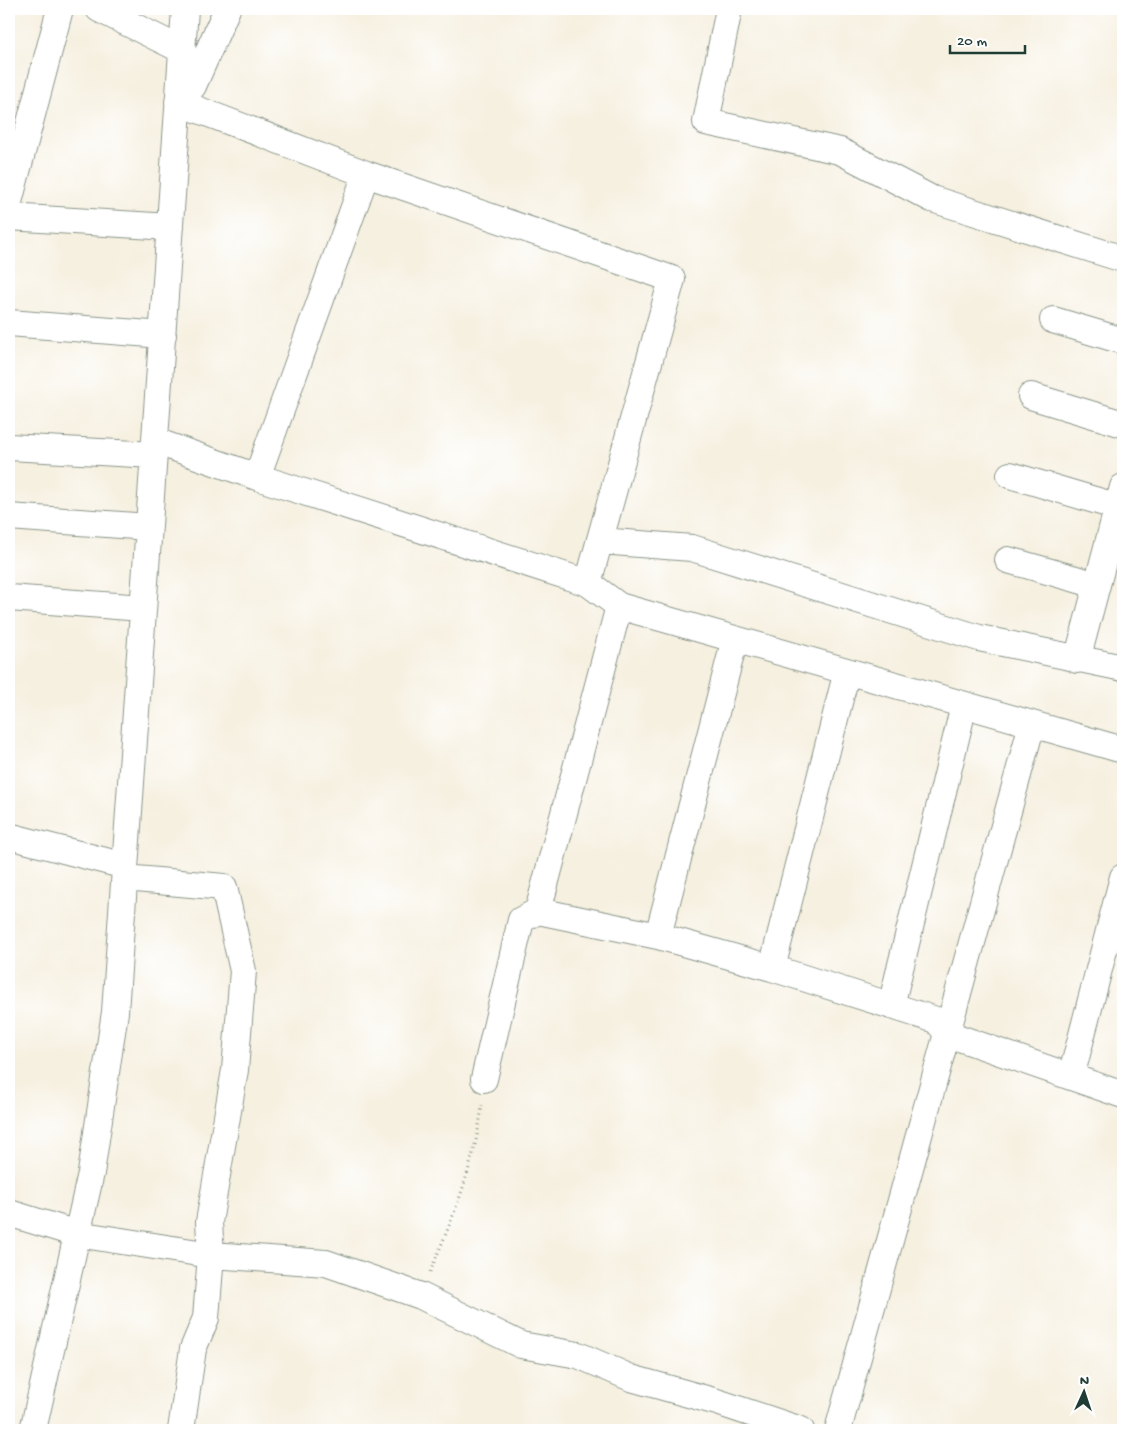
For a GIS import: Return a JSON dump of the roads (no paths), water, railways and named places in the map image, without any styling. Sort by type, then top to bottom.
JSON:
[{"type":"street","points":[[60,9],[9,202],[170,227]]},
{"type":"street","points":[[98,9],[182,50]]},
{"type":"street","points":[[33,1430],[91,1173],[115,1012],[185,9]]},
{"type":"street","points":[[178,102],[193,86],[227,9]]},
{"type":"street","points":[[729,9],[706,122],[840,152],[932,200],[1123,259]]},
{"type":"street","points":[[178,102],[366,174],[672,279],[588,583]]},
{"type":"street","points":[[257,477],[366,174]]},
{"type":"street","points":[[1053,320],[1123,341]]},
{"type":"street","points":[[9,323],[162,335]]},
{"type":"street","points":[[1031,396],[1123,424]]},
{"type":"street","points":[[9,447],[154,448],[257,477],[588,583],[619,606],[1123,750]]},
{"type":"street","points":[[1010,475],[1121,497],[1077,660]]},
{"type":"street","points":[[9,517],[149,527]]},
{"type":"street","points":[[600,541],[692,548],[979,638],[1077,660],[1123,668]]},
{"type":"street","points":[[1008,560],[1097,585]]},
{"type":"street","points":[[9,598],[143,608]]},
{"type":"street","points":[[538,911],[619,606]]},
{"type":"street","points":[[658,936],[735,640]]},
{"type":"street","points":[[772,968],[846,672]]},
{"type":"street","points":[[891,1006],[964,705]]},
{"type":"street","points":[[838,1430],[1032,724]]},
{"type":"street","points":[[9,836],[125,872],[224,887],[243,971],[235,1070],[209,1222],[212,1255],[206,1318],[193,1350],[181,1430]]},
{"type":"street","points":[[1071,1077],[1123,877]]},
{"type":"street","points":[[484,1079],[522,920],[538,911],[658,936],[772,968],[936,1020],[948,1034],[1123,1095]]},
{"type":"street","points":[[9,1213],[77,1234],[212,1255],[326,1263],[421,1296],[521,1346],[578,1355],[631,1378],[717,1402],[801,1430]]}]
